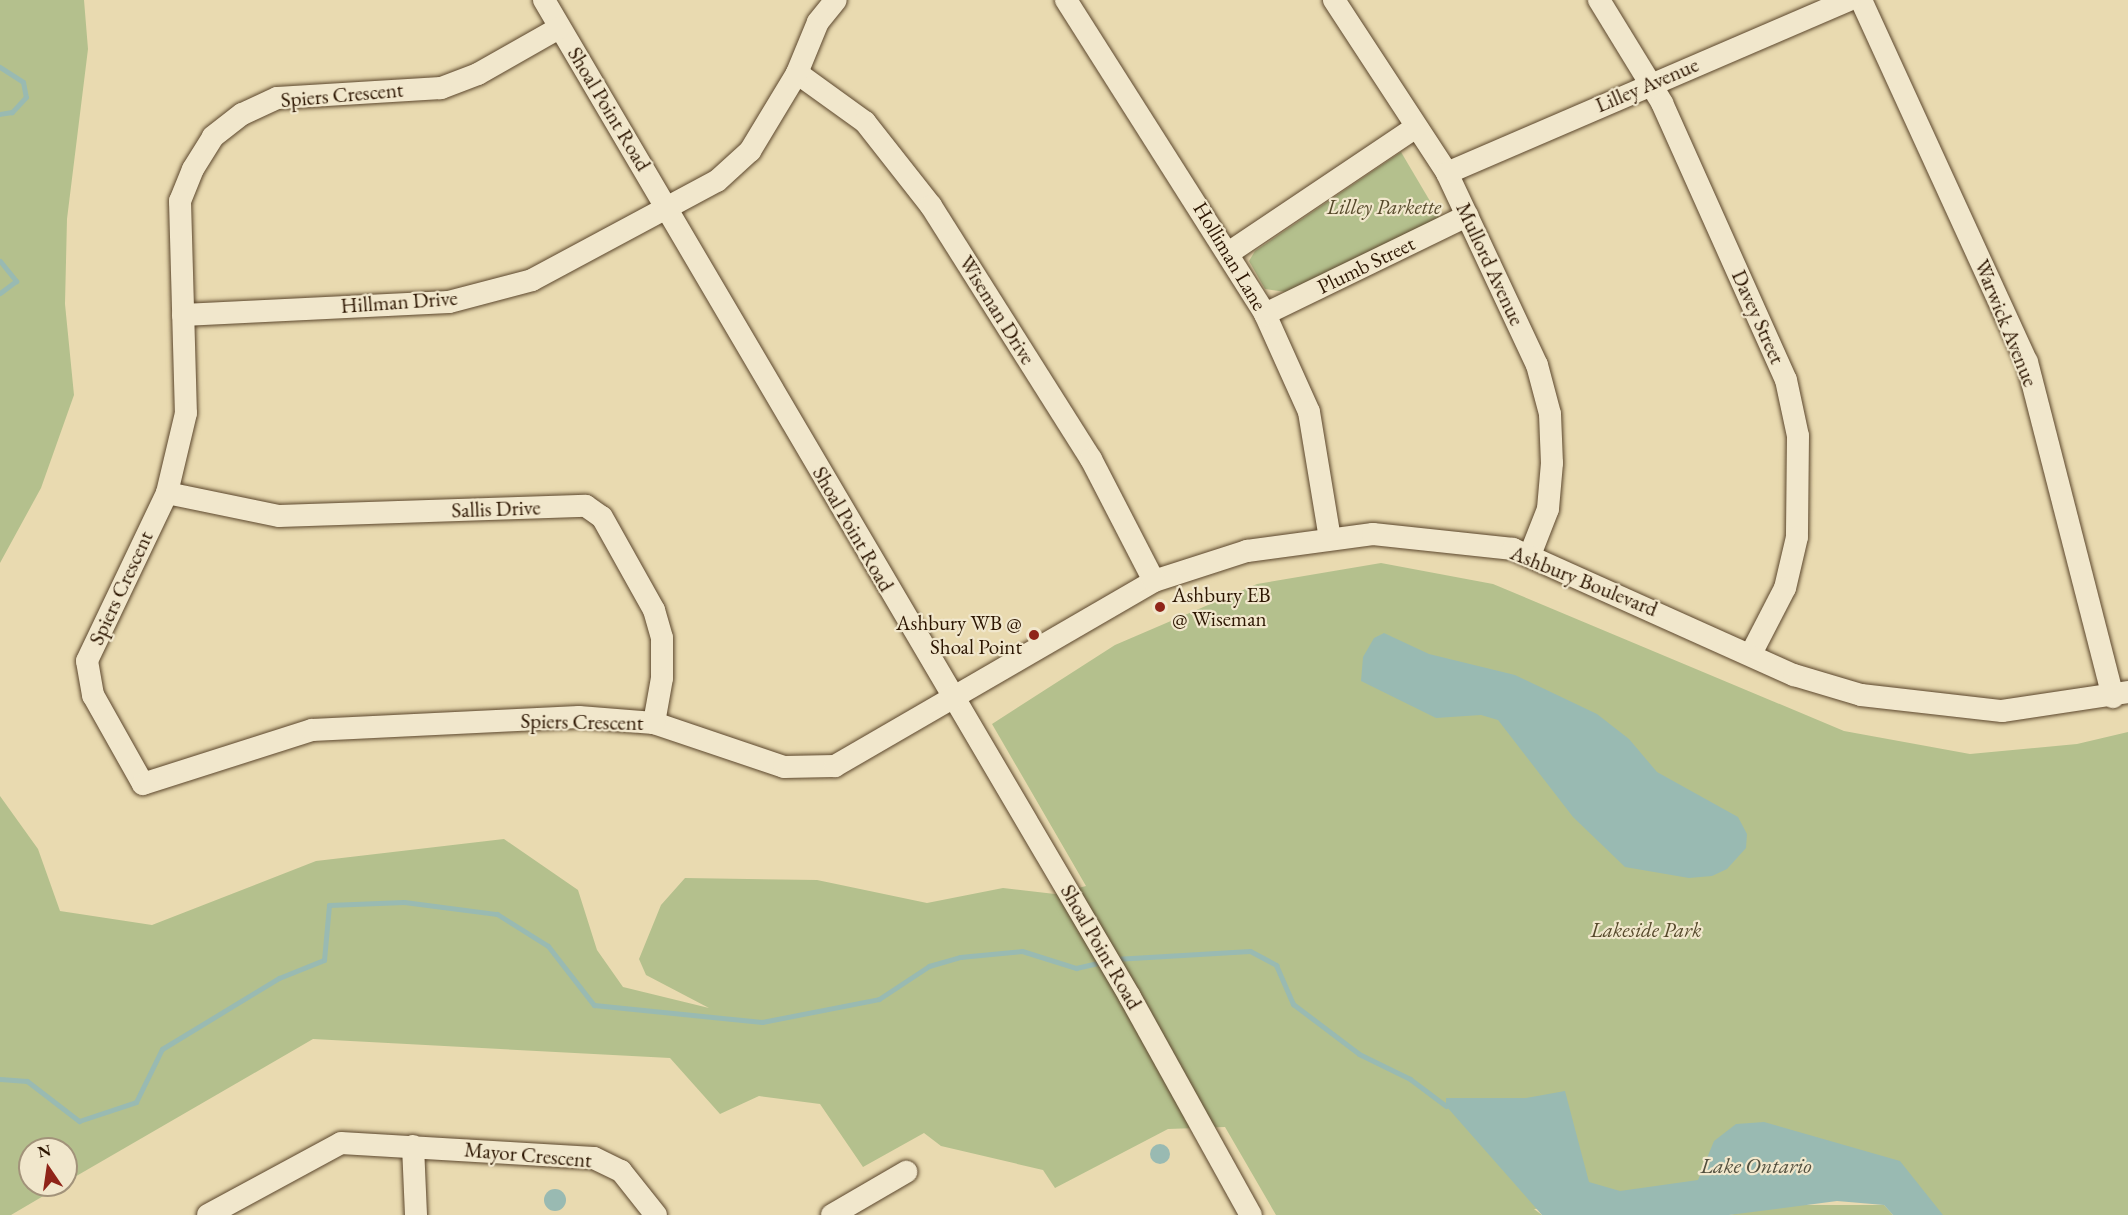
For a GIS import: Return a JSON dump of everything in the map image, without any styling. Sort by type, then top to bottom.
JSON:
[{"type":"street","name":"Shoal Point Road","points":[[543,0],[668,207],[952,700],[1130,997],[1251,1215]]},
{"type":"street","points":[[668,207],[717,181],[750,151],[797,73],[819,22],[836,0]]},
{"type":"street","name":"Holliman Lane","points":[[1066,0],[1230,252],[1265,315],[1309,412],[1330,539]]},
{"type":"street","name":"Mullord Avenue","points":[[1334,0],[1447,173],[1537,365],[1550,414],[1548,509],[1530,555]]},
{"type":"street","name":"Davey Street","points":[[1599,0],[1652,82],[1786,380],[1798,436],[1802,488],[1790,570],[1751,654]]},
{"type":"street","name":"Lilley Avenue","points":[[1447,173],[1652,82],[1848,0]]},
{"type":"street","name":"Warwick Avenue","points":[[1861,0],[2027,362],[2120,695]]},
{"type":"street","name":"Spiers Crescent","points":[[559,28],[478,74],[441,88],[276,98],[242,114],[213,137],[180,201],[186,413],[167,493],[87,661],[93,696],[143,784],[312,730],[579,717],[654,723],[784,767],[810,770],[861,754],[952,700]]},
{"type":"street","name":"Wiseman Drive","points":[[797,73],[865,122],[931,206],[1091,459],[1155,580]]},
{"type":"street","points":[[1230,252],[1416,127]]},
{"type":"street","name":"Hillman Drive","points":[[183,315],[449,302],[532,280],[668,207]]},
{"type":"street","name":"Plumb Street","points":[[1265,315],[1467,216]]},
{"type":"street","name":"Sallis Drive","points":[[167,493],[279,516],[586,506],[602,517],[654,610],[662,638],[662,678],[654,723]]},
{"type":"street","name":"Ashbury Boulevard","points":[[952,700],[1155,580],[1247,551],[1330,539],[1438,537],[1530,555],[1794,675],[1861,695],[1967,711],[2120,695]]},
{"type":"street","name":"Mayor Crescent","points":[[208,1215],[341,1143],[594,1158],[621,1171],[656,1215]]},
{"type":"street","points":[[413,1146],[417,1215]]},
{"type":"street","points":[[832,1215],[906,1172]]},
{"type":"green space","points":[[0,0],[84,0],[88,49],[67,219],[65,304],[74,395],[41,488],[0,563]]},
{"type":"green space","name":"Lilley Parkette","points":[[1401,152],[1440,218],[1286,292],[1265,289],[1249,261],[1255,251]]},
{"type":"green space","name":"Lakeside Park","points":[[1381,563],[1493,584],[1844,731],[1970,754],[2077,744],[2128,732],[2128,1215],[1908,1215],[1884,1188],[1534,1209],[1542,1215],[1276,1215],[1225,1127],[1168,1129],[1055,1188],[1043,1170],[941,1146],[924,1133],[863,1167],[820,1104],[759,1096],[720,1114],[670,1058],[313,1039],[78,1175],[78,1137],[18,1137],[18,1197],[42,1197],[11,1215],[0,1215],[0,796],[38,849],[60,911],[152,925],[316,861],[504,839],[578,890],[597,950],[623,987],[709,1008],[646,975],[639,959],[661,905],[685,878],[817,880],[927,903],[1003,888],[1055,894],[1086,886],[992,724],[1115,645],[1257,584]]},
{"type":"green space","points":[[1780,1205],[1884,1205],[1893,1215],[1729,1215]]},
{"type":"water","points":[[1384,633],[1429,654],[1515,675],[1597,714],[1629,739],[1657,772],[1738,817],[1747,834],[1746,848],[1727,869],[1712,876],[1689,878],[1625,867],[1573,817],[1498,720],[1481,715],[1436,718],[1361,681],[1363,657],[1374,638]]},
{"type":"water","name":"Lake Ontario","points":[[1565,1091],[1589,1182],[1620,1191],[1698,1180],[1714,1141],[1736,1124],[1764,1122],[1900,1161],[1943,1215],[1893,1215],[1884,1205],[1837,1201],[1729,1215],[1542,1215],[1446,1106],[1446,1098],[1526,1098]]},
{"type":"water","points":[[1160,1144],[1167,1147],[1170,1154],[1167,1161],[1160,1164],[1153,1161],[1150,1154],[1153,1147]]},
{"type":"water","points":[[551,1189],[559,1189],[566,1196],[566,1204],[559,1211],[551,1211],[544,1204],[544,1196]]},
{"type":"waterway","points":[[0,67],[23,82],[26,97],[12,112],[0,114]]},
{"type":"waterway","points":[[0,261],[16,281],[0,293]]},
{"type":"waterway","points":[[0,1079],[27,1081],[79,1121],[136,1102],[162,1049],[279,978],[324,960],[329,905],[404,902],[497,914],[548,946],[594,1005],[762,1022],[879,999],[929,966],[960,957],[1022,951],[1076,968],[1103,962]]},
{"type":"waterway","points":[[1115,959],[1250,951],[1276,965],[1293,1004],[1359,1054],[1410,1079],[1446,1106]]},
{"type":"place","name":"Ashbury EB @ Wiseman","points":[[1160,607]]},
{"type":"place","name":"Ashbury WB @ Shoal Point","points":[[1034,635]]}]
